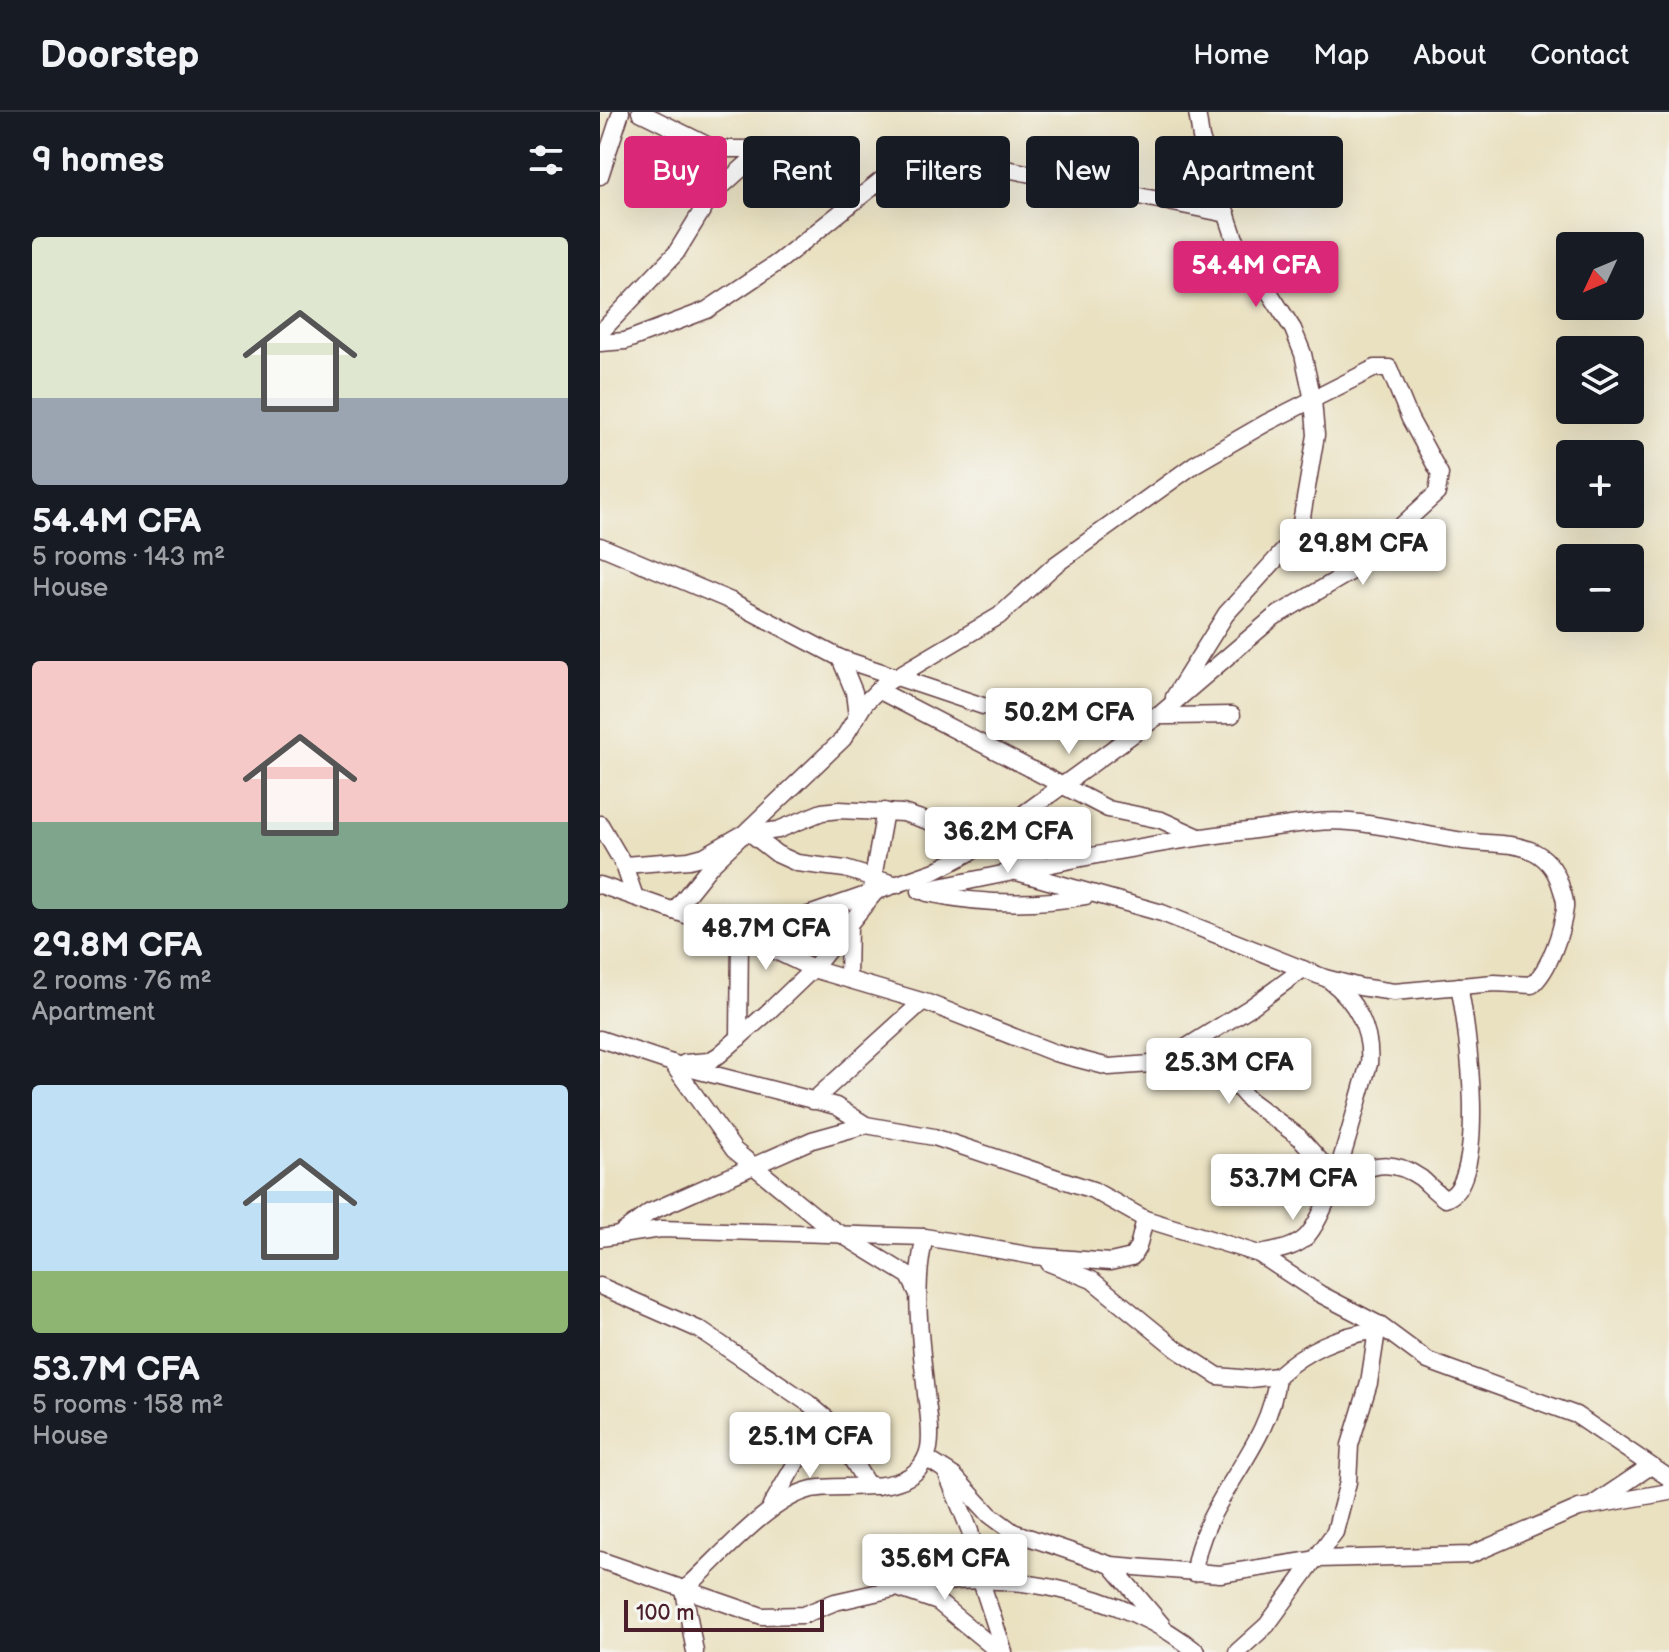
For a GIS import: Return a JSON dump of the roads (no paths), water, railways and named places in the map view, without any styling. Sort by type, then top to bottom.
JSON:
[{"type":"street","points":[[600,176],[621,112]]},
{"type":"street","points":[[600,333],[676,253],[711,196],[760,152],[758,149],[733,152],[715,149],[640,112]]},
{"type":"street","points":[[1164,711],[1226,614],[1299,534],[1316,435],[1313,400],[1293,329],[1242,254],[1201,138],[1197,112]]},
{"type":"street","points":[[600,343],[625,341],[707,310],[777,263],[899,166],[925,154],[947,153],[987,165],[1227,214]]},
{"type":"street","points":[[674,911],[711,865],[843,739],[878,690],[999,616],[1055,565],[1195,464],[1375,368],[1389,368],[1410,419],[1440,474],[1437,493],[1352,571],[1274,617],[1164,711],[951,863],[896,885],[873,888],[782,924],[740,934]]},
{"type":"street","points":[[600,546],[731,601],[840,658],[983,706],[1047,718],[1164,711],[1232,715]]},
{"type":"street","points":[[840,658],[854,692],[857,717]]},
{"type":"street","points":[[878,690],[1108,809],[1167,823],[1200,837]]},
{"type":"street","points":[[624,865],[704,856],[746,834],[778,830],[829,810],[903,813],[986,840],[1029,864],[1045,866]]},
{"type":"street","points":[[672,1063],[709,1061],[739,1038],[813,969],[849,927],[873,888],[885,811]]},
{"type":"street","points":[[920,891],[1135,847],[1200,837],[1350,822],[1467,841],[1502,842],[1538,852],[1557,875],[1565,901],[1558,934],[1538,980],[1532,985],[1459,986],[1394,992],[1325,978],[1162,913],[1089,895],[1017,872]]},
{"type":"street","points":[[1135,847],[1167,823]]},
{"type":"street","points":[[600,824],[624,865],[635,897]]},
{"type":"street","points":[[746,834],[797,863],[834,867],[873,888]]},
{"type":"street","points":[[600,885],[740,934],[813,969],[922,1002],[1095,1065],[1179,1062],[1226,1074],[1249,1100],[1308,1145],[1333,1185]]},
{"type":"street","points":[[896,885],[973,901],[1007,902],[1089,895]]},
{"type":"street","points":[[848,900],[848,979]]},
{"type":"street","points":[[739,1038],[740,934]]},
{"type":"street","points":[[1159,1064],[1251,1007],[1303,969]]},
{"type":"street","points":[[1259,1254],[1288,1248],[1304,1240],[1333,1185],[1369,1064],[1371,1045],[1355,1008],[1325,978]]},
{"type":"street","points":[[1333,1185],[1370,1165],[1389,1164],[1408,1170],[1445,1199],[1459,1191],[1465,1181],[1471,1129],[1471,1078],[1469,1037],[1459,986]]},
{"type":"street","points":[[813,1101],[922,1002]]},
{"type":"street","points":[[600,1039],[672,1063],[836,1106],[866,1125],[934,1137],[1066,1180],[1117,1200],[1145,1219],[1259,1254],[1441,1367],[1576,1415],[1669,1478]]},
{"type":"street","points":[[672,1063],[721,1135],[753,1167],[826,1225],[847,1235],[909,1276],[917,1294]]},
{"type":"street","points":[[619,1235],[635,1220],[812,1140],[866,1125]]},
{"type":"street","points":[[600,1238],[661,1229],[925,1237],[1033,1256],[1124,1261],[1138,1247],[1145,1219]]},
{"type":"street","points":[[684,1590],[782,1501],[815,1488],[879,1486],[899,1481],[918,1468],[926,1458],[930,1434],[917,1294],[925,1237]]},
{"type":"street","points":[[1033,1256],[1092,1280],[1178,1350],[1218,1376],[1250,1379],[1277,1376],[1293,1361],[1327,1342],[1377,1327]]},
{"type":"street","points":[[600,1286],[700,1330],[827,1419],[867,1484],[879,1486]]},
{"type":"street","points":[[1237,1652],[1267,1625],[1335,1532],[1343,1509],[1350,1445],[1369,1383],[1377,1327]]},
{"type":"street","points":[[1194,1573],[1196,1548],[1263,1427],[1276,1392],[1277,1376]]},
{"type":"street","points":[[764,1518],[806,1445],[827,1419]]},
{"type":"street","points":[[926,1458],[946,1470],[1013,1532],[1111,1565],[1194,1573],[1220,1574],[1318,1559],[1470,1555],[1590,1507],[1669,1492]]},
{"type":"street","points":[[1590,1507],[1649,1467]]},
{"type":"street","points":[[946,1470],[970,1531],[1001,1652]]},
{"type":"street","points":[[600,1560],[751,1614],[790,1618],[887,1589],[907,1590],[938,1602],[1001,1652]]},
{"type":"street","points":[[1111,1565],[1164,1627],[1197,1652]]},
{"type":"street","points":[[907,1590],[928,1584],[981,1581],[1044,1584],[1164,1627]]},
{"type":"street","points":[[684,1590],[695,1652]]}]
